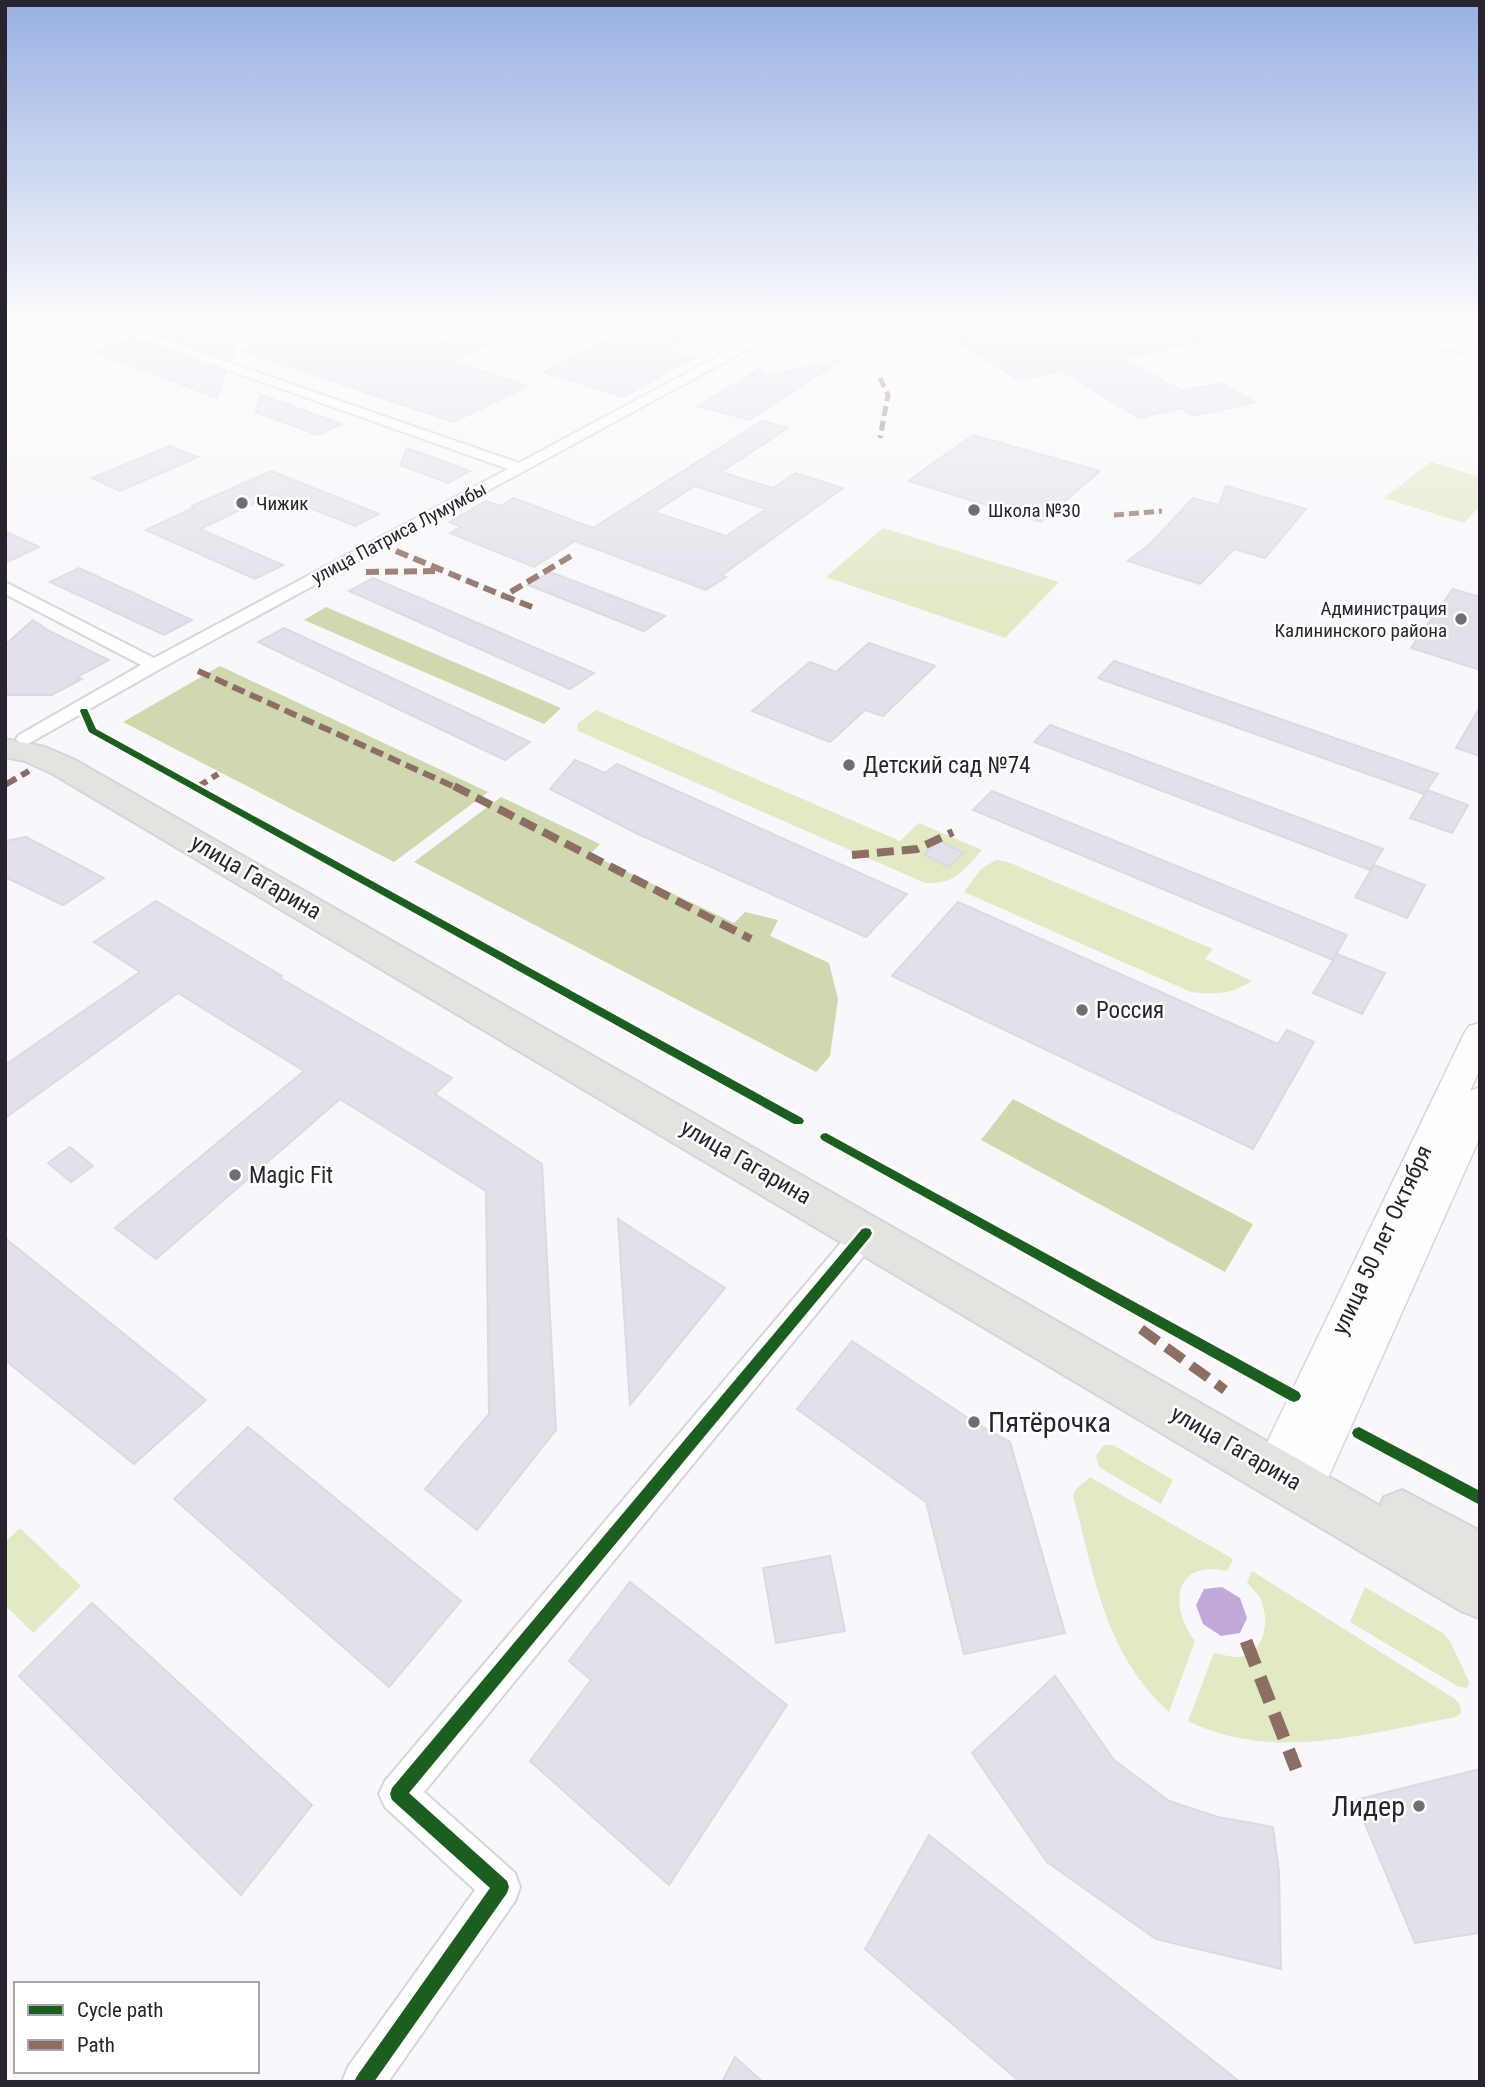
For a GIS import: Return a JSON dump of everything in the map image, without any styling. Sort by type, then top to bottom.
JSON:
[{"type":"main road","name":"улица Гагарина","points":[[12,743],[60,748],[88,762],[873,1224],[1295,1462],[1480,1560]]},
{"type":"main road","name":"улица Гагарина","points":[[1295,1462],[1480,1592]]},
{"type":"street","points":[[383,420],[521,468]]},
{"type":"street","name":"улица Патриса Лумумбы","points":[[12,743],[609,420]]},
{"type":"street","points":[[5,587],[153,665]]},
{"type":"street","name":"улица 50 лет Октября","points":[[1295,1462],[1473,1088],[1480,1034]]},
{"type":"street","points":[[363,2082],[501,1887],[398,1794],[873,1224]]},
{"type":"green space","points":[[1431,462],[1480,477],[1480,506],[1464,523],[1384,498]]},
{"type":"green space","points":[[883,528],[1059,582],[1005,638],[826,577]]},
{"type":"green space","points":[[326,607],[561,708],[544,724],[304,620]]},
{"type":"green space","points":[[220,666],[488,792],[394,862],[123,722]]},
{"type":"green space","points":[[596,710],[900,841],[919,823],[982,850],[952,879],[925,883],[578,731],[577,724]]},
{"type":"green space","points":[[501,797],[600,844],[590,854],[734,923],[745,912],[778,920],[770,936],[829,963],[838,999],[830,1056],[816,1072],[414,862]]},
{"type":"green space","points":[[996,860],[1008,862],[1213,949],[1205,959],[1252,981],[1237,989],[1223,992],[1191,992],[964,892],[981,869]]},
{"type":"green space","points":[[1013,1099],[1253,1224],[1225,1272],[981,1140]]},
{"type":"green space","points":[[1104,1445],[1113,1445],[1173,1480],[1161,1504],[1099,1467],[1096,1456]]},
{"type":"green space","points":[[1090,1477],[1233,1559],[1227,1571],[1209,1569],[1196,1572],[1186,1579],[1181,1588],[1181,1613],[1195,1641],[1169,1712],[1147,1689],[1130,1665],[1105,1612],[1073,1496],[1075,1490]]},
{"type":"green space","points":[[20,1528],[81,1586],[33,1633],[5,1605],[5,1542]]},
{"type":"green space","points":[[1252,1571],[1455,1699],[1460,1705],[1461,1713],[1456,1717],[1355,1736],[1287,1742],[1221,1734],[1188,1721],[1214,1653],[1234,1657],[1246,1655],[1254,1651],[1263,1636],[1264,1608],[1260,1598],[1247,1583]]},
{"type":"green space","points":[[1365,1587],[1443,1633],[1450,1641],[1469,1682],[1467,1688],[1457,1686],[1350,1622]]},
{"type":"shaded area","points":[[1222,1587],[1240,1598],[1247,1618],[1240,1633],[1221,1636],[1203,1624],[1196,1605],[1204,1589]]},
{"type":"building","points":[[278,420],[332,420],[342,424],[318,435]]},
{"type":"building","points":[[762,421],[788,428],[721,472],[773,488],[795,473],[843,488],[722,575],[726,577],[706,590],[575,541],[534,567],[450,533],[461,527],[449,522],[486,501],[500,506],[514,498],[593,528]],"holes":[[[695,486],[766,509],[726,536],[654,512]]]},
{"type":"building","points":[[973,435],[1100,471],[1041,522],[908,481]]},
{"type":"building","points":[[170,446],[198,457],[120,491],[92,478]]},
{"type":"building","points":[[407,448],[470,471],[448,483],[400,465]]},
{"type":"building","points":[[271,471],[379,514],[355,526],[274,494],[200,529],[283,565],[255,579],[146,530],[195,507],[192,506]]},
{"type":"building","points":[[1226,486],[1306,509],[1265,558],[1234,549],[1200,584],[1128,561],[1150,544],[1193,498],[1219,505]]},
{"type":"building","points":[[5,531],[39,547],[5,563]]},
{"type":"building","points":[[79,568],[192,620],[164,635],[50,582]]},
{"type":"building","points":[[550,572],[665,616],[644,631],[528,585]]},
{"type":"building","points":[[373,578],[594,673],[570,689],[349,591]]},
{"type":"building","name":"Администрация Калининского района","points":[[1453,589],[1480,597],[1480,670],[1411,648]]},
{"type":"building","points":[[33,620],[49,631],[109,660],[77,677],[82,679],[52,695],[5,695],[5,645]]},
{"type":"building","points":[[284,628],[530,742],[505,760],[258,642]]},
{"type":"building","points":[[869,643],[935,666],[883,716],[865,710],[830,742],[752,711],[810,662],[836,672]]},
{"type":"building","points":[[1114,661],[1438,774],[1424,794],[1098,678]]},
{"type":"building","points":[[1480,707],[1480,756],[1456,748]]},
{"type":"building","points":[[1050,725],[1383,849],[1370,870],[1034,742]]},
{"type":"building","points":[[575,760],[605,773],[617,764],[907,894],[866,937],[636,833],[550,789]]},
{"type":"building","points":[[1427,790],[1468,805],[1452,833],[1410,818]]},
{"type":"building","points":[[992,791],[1347,935],[1333,960],[973,810]]},
{"type":"building","points":[[26,837],[104,878],[63,905],[5,877],[5,841]]},
{"type":"building","points":[[940,841],[964,853],[948,867],[924,854]]},
{"type":"building","points":[[1374,865],[1425,885],[1407,918],[1355,897]]},
{"type":"building","points":[[156,901],[282,976],[280,978],[452,1078],[435,1094],[542,1164],[556,1430],[477,1530],[425,1489],[489,1414],[486,1191],[340,1099],[156,1259],[115,1228],[304,1071],[178,993],[5,1118],[5,1065],[140,972],[94,942]]},
{"type":"building","name":"Россия","points":[[958,902],[1278,1044],[1287,1030],[1314,1042],[1253,1149],[892,976]]},
{"type":"building","points":[[1337,954],[1385,973],[1362,1014],[1313,993]]},
{"type":"building","points":[[70,1147],[93,1166],[71,1182],[48,1163]]},
{"type":"building","points":[[618,1219],[725,1288],[630,1405]]},
{"type":"building","points":[[5,1238],[206,1400],[134,1464],[5,1360]]},
{"type":"building","points":[[852,1341],[974,1422],[1010,1442],[1065,1633],[964,1654],[926,1502],[797,1409]]},
{"type":"building","points":[[248,1427],[461,1601],[389,1687],[174,1499]]},
{"type":"building","points":[[830,1556],[845,1631],[776,1643],[763,1568]]},
{"type":"building","points":[[630,1582],[787,1705],[669,1885],[530,1761],[591,1680],[569,1661]]},
{"type":"building","points":[[92,1603],[312,1805],[241,1895],[19,1676]]},
{"type":"building","points":[[1055,1676],[1114,1760],[1169,1801],[1218,1817],[1273,1827],[1279,1871],[1281,1969],[1156,1939],[1047,1862],[972,1753]]},
{"type":"building","points":[[1480,1769],[1480,1933],[1415,1943],[1355,1800]]},
{"type":"building","points":[[929,1835],[1240,2082],[1020,2082],[865,1949]]},
{"type":"building","points":[[735,2057],[763,2082],[722,2082]]},
{"type":"marked path","points":[[880,438],[883,420]]},
{"type":"marked path","points":[[1114,515],[1162,511]]},
{"type":"marked path","points":[[396,551],[504,596]]},
{"type":"marked path","points":[[532,607],[504,596],[576,553]]},
{"type":"marked path","points":[[366,572],[435,571]]},
{"type":"marked path","points":[[198,671],[484,800],[751,939]]},
{"type":"marked path","points":[[5,785],[29,771]]},
{"type":"marked path","points":[[196,788],[218,774]]},
{"type":"marked path","points":[[852,855],[917,849],[953,832]]},
{"type":"marked path","points":[[1141,1329],[1225,1390]]},
{"type":"marked path","points":[[1246,1641],[1296,1769]]},
{"type":"cycle path","points":[[84,711],[92,730],[798,1121]]},
{"type":"cycle path","points":[[826,1137],[1294,1396]]},
{"type":"cycle path","points":[[363,2082],[501,1887],[398,1794],[866,1233]]},
{"type":"cycle path","points":[[1359,1433],[1480,1498]]},
{"type":"place","name":"Чижик","points":[[242,503]]},
{"type":"place","name":"Школа №30","points":[[974,510]]},
{"type":"place","name":"Администрация Калининского района","points":[[1461,619]]},
{"type":"place","name":"Детский сад №74","points":[[849,765]]},
{"type":"place","name":"Россия","points":[[1082,1010]]},
{"type":"place","name":"Magic Fit","points":[[235,1175]]},
{"type":"place","name":"Пятёрочка","points":[[974,1422]]},
{"type":"place","name":"Лидер","points":[[1419,1806]]}]
